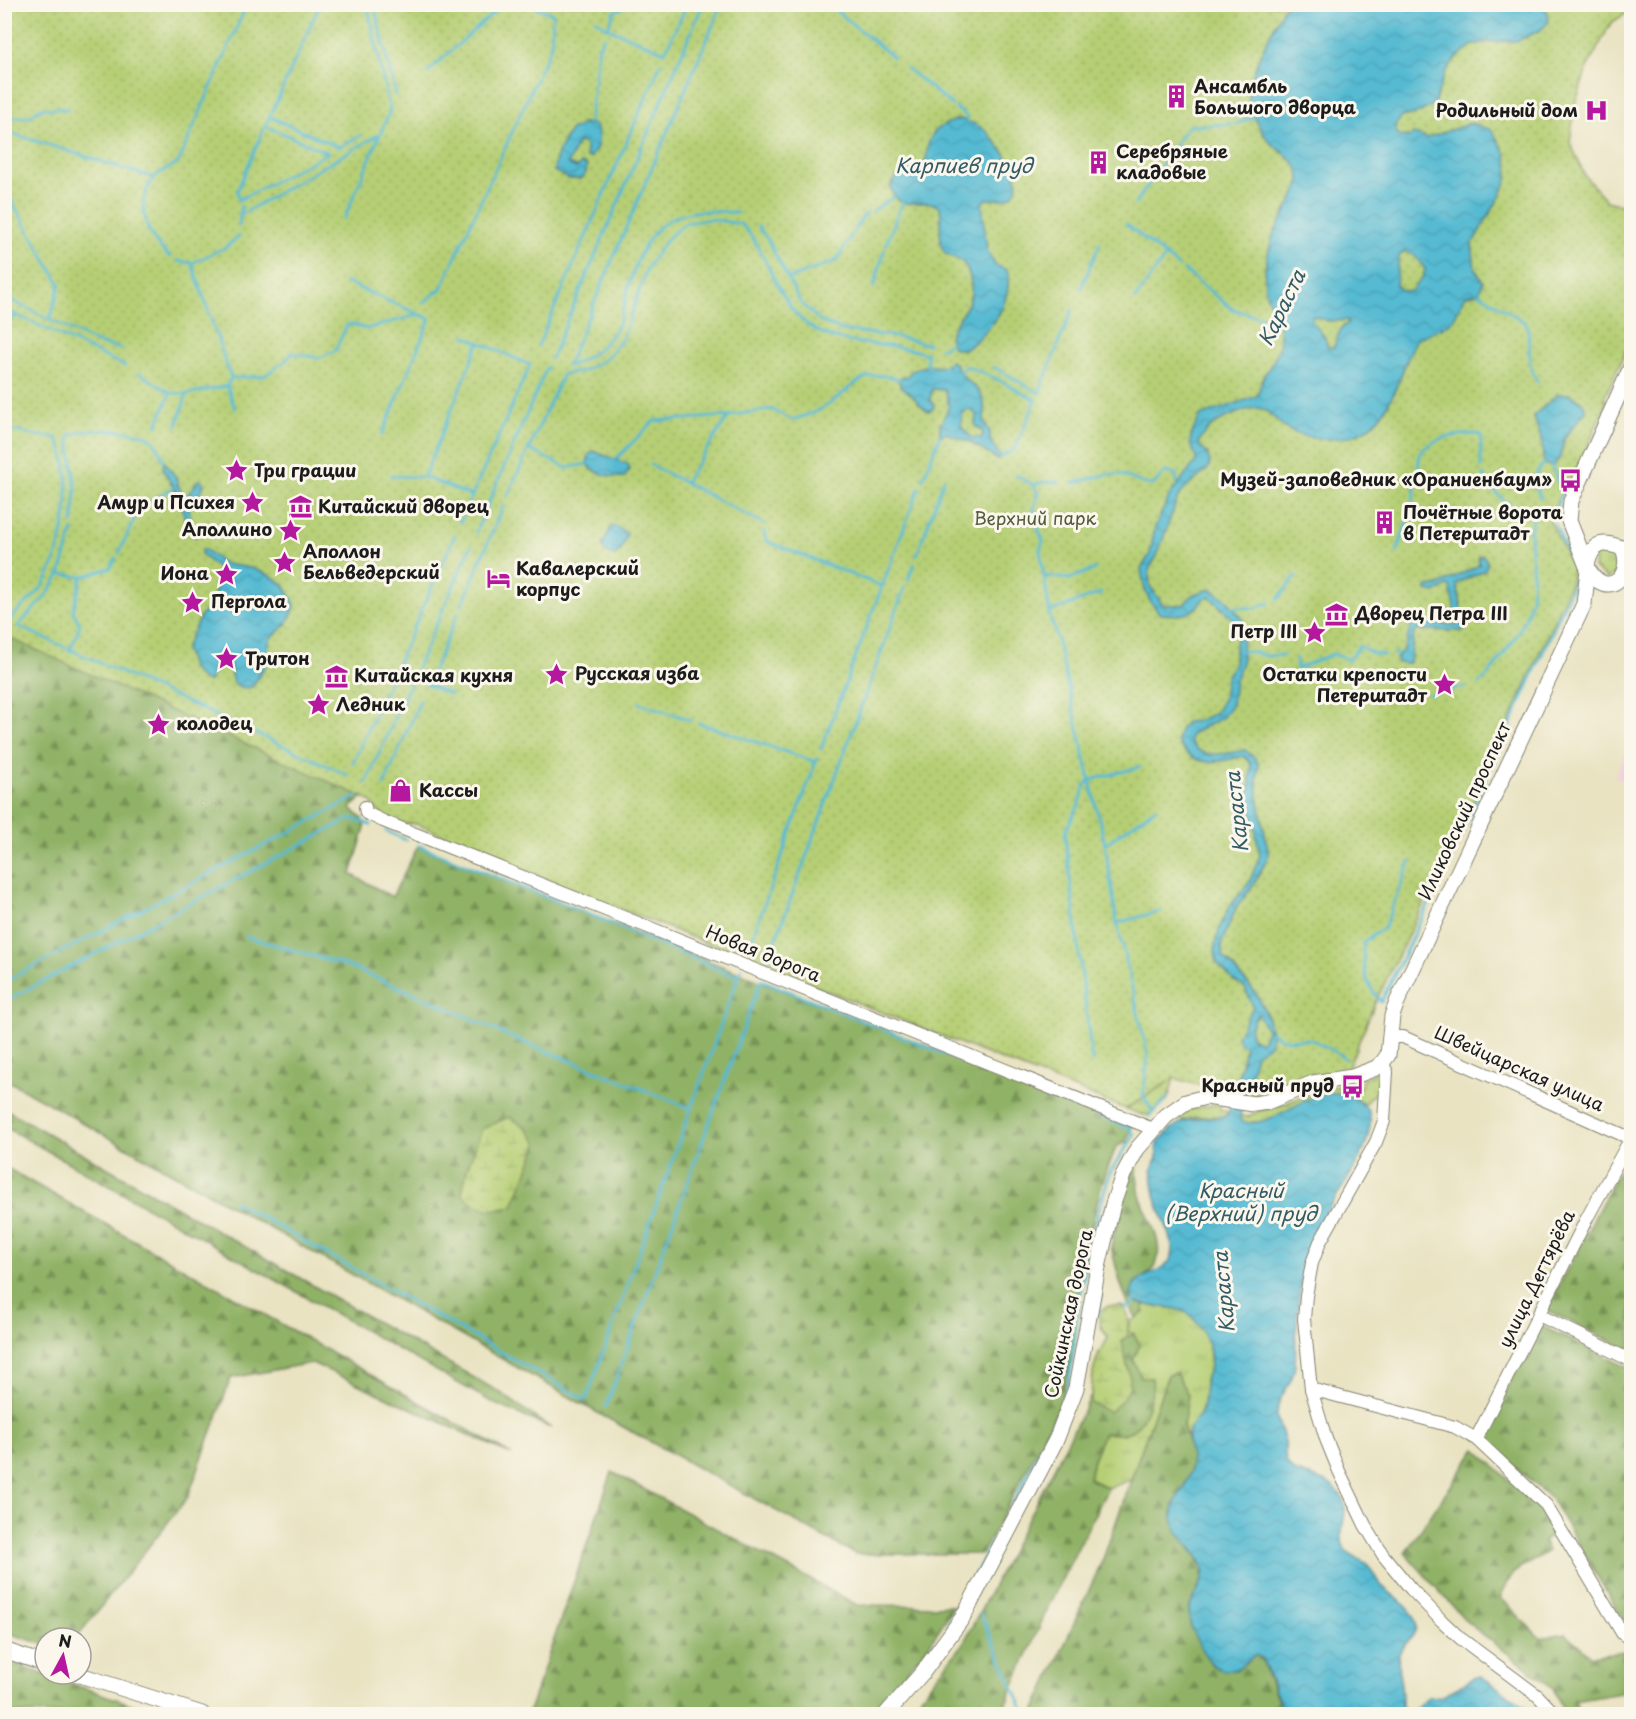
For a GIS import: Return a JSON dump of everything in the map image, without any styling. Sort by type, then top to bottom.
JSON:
[{"type":"main road","name":"Иликовский проспект","points":[[1584,604],[1588,567],[1569,521],[1570,501],[1632,365]]},
{"type":"main road","points":[[1608,543],[1623,548],[1629,560],[1629,569],[1623,581],[1609,585],[1594,579],[1588,567],[1589,558],[1595,548],[1608,543]]},
{"type":"main road","name":"Иликовский проспект","points":[[1382,1063],[1388,1055],[1392,1016],[1397,1002],[1584,604],[1596,590],[1623,581]]},
{"type":"main road","name":"Сойкинская дорога","points":[[886,1714],[923,1672],[963,1617],[1056,1440],[1076,1388],[1098,1267],[1117,1189],[1129,1162],[1153,1129],[1166,1116],[1186,1102],[1206,1097],[1267,1102],[1312,1083],[1362,1075],[1382,1063]]},
{"type":"main road","points":[[4,1650],[33,1660]]},
{"type":"main road","points":[[93,1679],[202,1714]]},
{"type":"street","name":"Новая дорога","points":[[365,807],[366,813],[383,821],[1153,1129]]},
{"type":"street","name":"Швейцарская улица","points":[[1391,1038],[1402,1037],[1631,1138]]},
{"type":"street","points":[[1382,1063],[1387,1072],[1384,1121],[1371,1151],[1320,1242],[1312,1263],[1304,1319],[1311,1389],[1326,1439],[1339,1471],[1365,1525],[1383,1555],[1411,1589],[1460,1638],[1538,1696],[1555,1714]]},
{"type":"street","name":"улица Дегтярёва","points":[[1476,1439],[1587,1218],[1631,1138]]},
{"type":"street","points":[[1539,1315],[1632,1361]]},
{"type":"street","points":[[1311,1389],[1455,1427],[1476,1439],[1546,1505],[1625,1638],[1632,1641]]},
{"type":"shaded area","points":[[1631,739],[1631,784],[1615,777]]},
{"type":"green space","points":[[679,4],[1126,1109],[759,962],[748,961],[363,797],[351,808],[362,819],[365,828],[351,874],[392,897],[418,846],[1133,1125],[1126,1142],[1116,1147],[1101,1186],[1079,1291],[1073,1350],[1059,1408],[982,1554],[855,1554],[605,1417],[5,1079],[5,5]]},
{"type":"green space","name":"Верхний парк","points":[[5,5],[1631,5],[1631,10],[1611,23],[1587,68],[1575,105],[1570,142],[1585,176],[1607,201],[1632,208],[1631,340],[1604,399],[1607,401],[1579,466],[1562,492],[1550,521],[1573,568],[1571,582],[1482,784],[1375,1003],[1347,1070],[1305,1078],[1253,1097],[1223,1092],[1174,1078],[1126,1109],[558,884],[417,824],[402,824],[392,820],[381,814],[372,802],[363,797],[5,636]]},
{"type":"green space","points":[[1617,550],[1625,565],[1607,579],[1594,568],[1595,556],[1599,551]]},
{"type":"green space","points":[[1381,1069],[1384,1088],[1370,1097],[1364,1105],[1349,1096],[1333,1093],[1319,1096],[1269,1119],[1242,1122],[1240,1116],[1248,1117],[1255,1112],[1279,1106],[1321,1089],[1337,1086],[1343,1090],[1361,1087],[1362,1080]]},
{"type":"green space","points":[[1174,1078],[1168,1099],[1152,1114],[1143,1115],[1126,1109]]},
{"type":"green space","points":[[1220,1104],[1220,1110],[1228,1112],[1226,1116],[1197,1117],[1182,1121],[1179,1113],[1183,1110]]},
{"type":"green space","points":[[5,1109],[499,1392],[551,1428],[495,1404],[5,1127]]},
{"type":"green space","points":[[509,1117],[527,1128],[538,1144],[513,1206],[486,1209],[474,1204],[462,1194],[467,1169],[482,1129]]},
{"type":"green space","points":[[1631,1155],[1631,1351],[1546,1310],[1623,1163]]},
{"type":"green space","points":[[1136,1161],[1140,1194],[1157,1239],[1158,1256],[1156,1265],[1150,1273],[1134,1283],[1135,1302],[1144,1305],[1143,1313],[1136,1317],[1128,1304],[1120,1282],[1111,1247],[1124,1190]]},
{"type":"green space","points":[[5,1167],[512,1455],[312,1363],[231,1378],[188,1497],[86,1626],[33,1626],[33,1641],[5,1632]]},
{"type":"green space","points":[[1144,1305],[1181,1309],[1188,1312],[1200,1325],[1207,1342],[1210,1359],[1203,1404],[1199,1416],[1189,1429],[1187,1439],[1168,1375],[1131,1480],[1108,1488],[1089,1479],[1093,1459],[1104,1432],[1125,1434],[1141,1378],[1133,1359],[1134,1334],[1127,1331],[1130,1322],[1143,1313]]},
{"type":"green space","points":[[1108,1306],[1122,1306],[1129,1318],[1128,1336],[1122,1341],[1130,1380],[1126,1394],[1109,1412],[1091,1403],[1094,1369],[1108,1338],[1101,1327],[1099,1313]]},
{"type":"green space","points":[[1539,1325],[1631,1369],[1631,1633],[1552,1500],[1482,1437]]},
{"type":"green space","points":[[1134,1334],[1140,1345],[1133,1360],[1141,1377],[1152,1378],[1152,1393],[1146,1411],[1142,1420],[1130,1432],[1104,1433],[1093,1459],[1089,1479],[1108,1488],[1050,1603],[1001,1714],[907,1714],[964,1642],[1101,1377],[1116,1362],[1124,1338]]},
{"type":"green space","points":[[1176,1373],[1188,1395],[1183,1427],[1191,1450],[1192,1467],[1172,1513],[1174,1523],[1203,1567],[1202,1579],[1189,1610],[1191,1628],[1212,1665],[1236,1670],[1255,1655],[1262,1658],[1284,1714],[1033,1714],[1103,1559],[1168,1375]]},
{"type":"green space","points":[[1476,1449],[1541,1510],[1554,1534],[1543,1541],[1548,1551],[1513,1573],[1500,1597],[1540,1638],[1566,1634],[1591,1656],[1631,1650],[1631,1691],[1575,1701],[1579,1714],[1565,1714],[1553,1688],[1468,1623],[1405,1553]]},
{"type":"green space","points":[[612,1472],[857,1605],[954,1606],[929,1645],[870,1714],[528,1714]]},
{"type":"green space","points":[[5,1661],[33,1671],[33,1686],[78,1686],[160,1714],[5,1714]]},
{"type":"water","points":[[1287,5],[1538,5],[1548,12],[1549,22],[1539,31],[1517,41],[1486,42],[1473,45],[1455,59],[1445,73],[1434,104],[1419,113],[1402,117],[1396,124],[1399,136],[1409,137],[1413,134],[1427,138],[1471,123],[1492,130],[1506,154],[1507,180],[1501,195],[1472,244],[1475,269],[1483,281],[1479,293],[1466,295],[1453,320],[1447,325],[1417,339],[1388,405],[1373,424],[1363,431],[1338,438],[1311,437],[1287,429],[1268,413],[1257,408],[1221,420],[1211,427],[1199,441],[1200,447],[1207,453],[1210,462],[1208,469],[1178,497],[1157,556],[1149,570],[1150,586],[1163,605],[1183,605],[1194,594],[1211,589],[1227,600],[1243,619],[1242,662],[1235,681],[1232,704],[1223,717],[1192,734],[1190,740],[1194,747],[1207,754],[1245,750],[1255,758],[1259,765],[1258,797],[1269,855],[1253,886],[1236,908],[1221,945],[1224,958],[1259,998],[1269,1021],[1271,1037],[1270,1044],[1256,1054],[1240,1116],[1242,1122],[1269,1119],[1309,1099],[1322,1094],[1336,1093],[1350,1096],[1363,1104],[1370,1118],[1369,1133],[1364,1149],[1318,1226],[1302,1276],[1298,1301],[1294,1370],[1277,1410],[1285,1442],[1286,1460],[1292,1469],[1324,1481],[1341,1495],[1345,1508],[1342,1538],[1347,1552],[1367,1564],[1379,1583],[1414,1617],[1415,1631],[1400,1651],[1398,1660],[1403,1708],[1410,1711],[1419,1707],[1428,1697],[1443,1696],[1473,1678],[1481,1676],[1536,1714],[1284,1714],[1262,1658],[1255,1655],[1233,1670],[1221,1670],[1212,1664],[1196,1639],[1189,1617],[1190,1606],[1202,1579],[1203,1568],[1176,1529],[1173,1513],[1175,1503],[1191,1470],[1188,1432],[1202,1409],[1206,1377],[1210,1366],[1209,1350],[1199,1326],[1185,1312],[1135,1302],[1131,1295],[1137,1282],[1163,1268],[1172,1256],[1172,1243],[1156,1199],[1153,1183],[1152,1171],[1157,1158],[1157,1144],[1173,1128],[1186,1121],[1226,1116],[1232,1104],[1245,1047],[1239,1043],[1237,1036],[1253,1007],[1245,988],[1233,980],[1216,962],[1215,944],[1230,906],[1249,883],[1260,855],[1249,799],[1251,764],[1244,756],[1215,762],[1198,760],[1184,750],[1177,741],[1180,730],[1186,722],[1198,721],[1215,713],[1223,699],[1226,678],[1234,663],[1237,623],[1210,597],[1203,599],[1194,610],[1185,614],[1160,614],[1150,601],[1144,587],[1141,569],[1150,554],[1155,527],[1170,495],[1196,461],[1191,438],[1200,416],[1257,396],[1264,376],[1279,348],[1279,325],[1265,287],[1266,266],[1270,245],[1297,190],[1300,177],[1294,163],[1271,144],[1261,130],[1249,103],[1249,92],[1260,55]],"holes":[[[1405,251],[1414,255],[1425,269],[1423,277],[1410,292],[1396,285],[1399,256]],[[1313,316],[1328,321],[1347,320],[1348,323],[1340,330],[1334,347],[1328,348],[1325,337],[1311,320]],[[1258,1014],[1267,1030],[1263,1040],[1258,1041],[1252,1039],[1250,1032]]]},
{"type":"water","name":"Карпиев пруд","points":[[960,119],[982,128],[995,140],[1013,170],[1016,188],[1009,197],[985,200],[982,204],[987,250],[995,265],[1007,270],[1008,285],[1004,303],[997,316],[972,344],[960,349],[953,347],[949,337],[971,296],[967,269],[963,262],[943,250],[940,240],[940,208],[927,202],[901,202],[890,187],[901,172],[924,164],[930,139],[936,131]]},
{"type":"water","points":[[583,123],[595,125],[598,134],[597,146],[591,157],[586,157],[586,147],[583,143],[578,142],[568,164],[576,168],[582,163],[587,166],[586,173],[581,179],[569,179],[554,171],[556,159],[571,129]]},
{"type":"water","points":[[950,361],[956,364],[959,373],[977,389],[983,399],[984,422],[990,432],[990,440],[1001,457],[998,460],[970,442],[946,433],[940,436],[940,426],[949,406],[945,390],[932,389],[930,400],[934,405],[929,411],[900,386],[899,379],[908,376],[910,372],[927,365],[941,367]],"holes":[[[973,411],[976,415],[975,426],[982,430],[981,438],[972,438],[961,426],[962,413]]]},
{"type":"water","points":[[1558,394],[1576,397],[1585,406],[1586,411],[1565,437],[1560,458],[1552,467],[1543,460],[1542,440],[1533,416]]},
{"type":"water","points":[[593,451],[628,464],[630,469],[625,477],[604,475],[590,467],[587,464],[589,455]]},
{"type":"water","points":[[164,461],[186,496],[197,481],[201,480],[204,484],[189,507],[195,537],[187,526],[179,497],[163,469]]},
{"type":"water","points":[[615,526],[627,534],[621,550],[615,556],[605,552],[602,546],[611,527]]},
{"type":"water","points":[[204,549],[225,564],[251,568],[269,575],[283,584],[295,605],[286,625],[270,639],[265,667],[252,687],[246,688],[235,684],[231,676],[231,666],[228,663],[220,661],[216,664],[207,682],[191,668],[185,648],[200,617],[213,602],[221,574],[201,554]]},
{"type":"water","points":[[1483,555],[1488,563],[1485,570],[1457,584],[1465,627],[1463,631],[1417,630],[1414,634],[1410,663],[1399,663],[1396,659],[1405,647],[1412,623],[1458,625],[1450,587],[1447,586],[1435,593],[1426,591],[1428,587],[1437,586],[1479,565],[1478,557]]},
{"type":"waterway","points":[[170,257],[155,241],[145,221],[144,199],[147,188],[154,178],[178,163],[247,4]]},
{"type":"waterway","points":[[272,112],[320,4]]},
{"type":"waterway","points":[[344,219],[390,111],[367,4]]},
{"type":"waterway","points":[[374,4],[396,95]]},
{"type":"waterway","points":[[427,73],[503,4]]},
{"type":"waterway","points":[[423,303],[441,289],[551,46],[553,14],[529,4]]},
{"type":"waterway","points":[[608,28],[614,12],[629,4]]},
{"type":"waterway","points":[[595,19],[608,28],[665,52],[687,4]]},
{"type":"waterway","points":[[551,359],[703,4]]},
{"type":"waterway","points":[[567,366],[722,4]]},
{"type":"waterway","points":[[828,4],[893,57]]},
{"type":"waterway","points":[[4,11],[9,11]]},
{"type":"waterway","points":[[589,123],[599,46],[604,37]]},
{"type":"waterway","points":[[538,346],[661,63]]},
{"type":"waterway","points":[[906,68],[952,105]]},
{"type":"waterway","points":[[4,117],[28,117],[41,108],[68,109]]},
{"type":"waterway","points":[[956,108],[966,116],[968,122]]},
{"type":"waterway","points":[[270,115],[237,191],[239,200],[328,153]]},
{"type":"waterway","points":[[270,117],[339,147],[361,135]]},
{"type":"waterway","points":[[1236,124],[1254,117]]},
{"type":"waterway","points":[[1178,140],[1188,126],[1232,124]]},
{"type":"waterway","points":[[266,126],[328,153]]},
{"type":"waterway","points":[[4,131],[154,178]]},
{"type":"waterway","points":[[242,214],[378,135]]},
{"type":"waterway","points":[[1135,204],[1177,143]]},
{"type":"waterway","points":[[4,188],[60,284],[50,320]]},
{"type":"waterway","points":[[874,210],[894,197]]},
{"type":"waterway","points":[[886,245],[902,203]]},
{"type":"waterway","points":[[239,226],[241,206]]},
{"type":"waterway","points":[[567,366],[595,352],[616,328],[635,266],[653,234],[665,223],[678,216],[694,212],[737,213]]},
{"type":"waterway","points":[[788,279],[836,261],[867,213]]},
{"type":"waterway","points":[[507,497],[563,374],[584,371],[605,359],[623,338],[647,268],[664,243],[686,223],[710,219],[741,224],[758,247],[792,309],[810,327],[832,337],[904,348],[927,354],[927,365]]},
{"type":"waterway","points":[[1126,224],[1178,266]]},
{"type":"waterway","points":[[758,226],[768,240],[800,302],[821,322],[842,330],[898,337],[928,344]]},
{"type":"waterway","points":[[139,373],[171,393],[187,394],[227,386],[231,378],[192,263],[226,247],[239,236]]},
{"type":"waterway","points":[[1081,288],[1100,243]]},
{"type":"waterway","points":[[874,287],[884,251]]},
{"type":"waterway","points":[[1135,299],[1165,257]]},
{"type":"waterway","points":[[177,261],[192,263]]},
{"type":"waterway","name":"Караста","points":[[1184,270],[1232,309],[1278,322]]},
{"type":"waterway","points":[[345,282],[430,319],[382,435]]},
{"type":"waterway","points":[[1479,293],[1526,323],[1531,367],[1538,382]]},
{"type":"waterway","points":[[4,297],[97,343],[122,349]]},
{"type":"waterway","points":[[4,309],[125,366]]},
{"type":"waterway","points":[[994,367],[1039,393],[1072,310]]},
{"type":"waterway","points":[[4,324],[18,315]]},
{"type":"waterway","points":[[282,364],[293,353],[319,358],[335,351],[347,325],[352,324],[366,329],[417,315]]},
{"type":"waterway","points":[[460,523],[530,365],[465,336]]},
{"type":"waterway","points":[[424,477],[479,342]]},
{"type":"waterway","points":[[940,348],[944,348],[950,342]]},
{"type":"waterway","points":[[231,378],[264,376],[278,366]]},
{"type":"waterway","points":[[959,373],[966,366],[999,380],[1036,400],[1015,449],[1001,457]]},
{"type":"waterway","points":[[476,532],[547,367]]},
{"type":"waterway","points":[[616,459],[654,421],[729,416],[771,409],[792,420],[822,408],[867,377],[875,375],[899,379]]},
{"type":"waterway","points":[[227,386],[235,409]]},
{"type":"waterway","points":[[157,425],[170,394]]},
{"type":"waterway","points":[[177,425],[187,394]]},
{"type":"waterway","points":[[685,482],[729,416]]},
{"type":"waterway","points":[[4,428],[57,438],[63,453],[67,492],[62,534],[50,572],[38,592],[14,614],[7,624],[4,623]]},
{"type":"waterway","points":[[73,523],[76,489],[69,436],[97,431],[142,434],[154,441],[164,461]]},
{"type":"waterway","points":[[1397,552],[1413,503],[1420,454],[1425,448],[1446,437],[1479,434],[1481,436],[1481,467]]},
{"type":"waterway","points":[[923,479],[940,436]]},
{"type":"waterway","points":[[528,449],[567,468],[587,464]]},
{"type":"waterway","points":[[1541,498],[1535,480],[1544,463]]},
{"type":"waterway","points":[[651,465],[764,524]]},
{"type":"waterway","points":[[1552,466],[1562,493],[1554,515]]},
{"type":"waterway","points":[[1074,483],[1116,474],[1153,485],[1165,472],[1176,474],[1177,483]]},
{"type":"waterway","points":[[1016,475],[1033,485],[1043,482],[1059,482]]},
{"type":"waterway","points":[[1483,475],[1499,496],[1520,512]]},
{"type":"waterway","points":[[391,476],[424,477],[472,496]]},
{"type":"waterway","points":[[917,555],[944,479]]},
{"type":"waterway","points":[[1033,485],[1038,493],[1034,508],[1035,522],[1043,540],[1040,550],[1051,622],[1090,780],[1084,788],[1080,803],[1065,835],[1092,1061]]},
{"type":"waterway","points":[[119,553],[139,508],[173,488]]},
{"type":"waterway","points":[[821,749],[919,488]]},
{"type":"waterway","points":[[462,605],[503,506]]},
{"type":"waterway","points":[[1479,683],[1489,674],[1511,644],[1528,612],[1533,577],[1530,534],[1534,517]]},
{"type":"waterway","points":[[1410,862],[1384,928],[1363,942],[1364,967],[1368,981],[1381,1002],[1446,868],[1573,585],[1576,572],[1555,524]]},
{"type":"waterway","points":[[73,530],[60,574],[46,596],[18,626],[348,775]]},
{"type":"waterway","points":[[764,531],[766,541],[881,586]]},
{"type":"waterway","points":[[353,763],[455,535]]},
{"type":"waterway","points":[[366,783],[471,546]]},
{"type":"waterway","points":[[60,574],[82,577],[110,568],[116,558]]},
{"type":"waterway","points":[[908,580],[914,564]]},
{"type":"waterway","points":[[1045,576],[1069,579],[1095,569]]},
{"type":"waterway","points":[[1278,599],[1296,576]]},
{"type":"waterway","points":[[70,651],[80,625],[73,611],[82,577]]},
{"type":"waterway","points":[[768,961],[905,587]]},
{"type":"waterway","points":[[1049,612],[1101,593]]},
{"type":"waterway","points":[[1233,607],[1255,608],[1269,603]]},
{"type":"waterway","points":[[450,694],[427,685],[458,613]]},
{"type":"waterway","points":[[1296,658],[1297,669],[1333,654],[1349,660],[1359,646],[1372,653],[1384,655]]},
{"type":"waterway","points":[[1242,651],[1266,656],[1283,655]]},
{"type":"waterway","points":[[1393,654],[1398,654]]},
{"type":"waterway","points":[[1430,694],[1465,687]]},
{"type":"waterway","points":[[384,785],[420,701]]},
{"type":"waterway","points":[[639,703],[691,720]]},
{"type":"waterway","points":[[699,723],[816,762]]},
{"type":"waterway","points":[[745,958],[817,759]]},
{"type":"waterway","points":[[1140,767],[1090,780],[1105,844],[1156,808]]},
{"type":"waterway","points":[[4,982],[358,796]]},
{"type":"waterway","points":[[4,1002],[351,818],[371,825]]},
{"type":"waterway","points":[[386,831],[406,840]]},
{"type":"waterway","points":[[1105,844],[1117,923],[1148,1056],[1143,1096],[1153,1112],[1149,1116]]},
{"type":"waterway","points":[[419,846],[738,977]]},
{"type":"waterway","points":[[1117,923],[1161,911]]},
{"type":"waterway","points":[[247,937],[345,965],[437,1003],[513,1038],[690,1108]]},
{"type":"waterway","points":[[233,1201],[586,1400],[741,969]]},
{"type":"waterway","points":[[606,1407],[761,980],[1077,1107]]},
{"type":"waterway","points":[[1271,1032],[1285,1039],[1311,1040],[1338,1053],[1345,1059]]},
{"type":"waterway","points":[[1153,1112],[1167,1098]]},
{"type":"waterway","points":[[1065,1396],[1081,1291],[1099,1209],[1110,1173],[1134,1135],[1129,1128],[1083,1109]]},
{"type":"waterway","points":[[1099,1313],[1101,1295]]},
{"type":"waterway","points":[[1125,1309],[1135,1302]]},
{"type":"waterway","points":[[948,1625],[1057,1416]]},
{"type":"waterway","points":[[981,1614],[1025,1714]]},
{"type":"waterway","points":[[870,1714],[911,1674],[935,1643]]},
{"type":"place","name":"Ансамбль Большого дворца","points":[[1176,97]]},
{"type":"place","name":"Родильный дом","points":[[1596,111]]},
{"type":"place","name":"Серебряные кладовые","points":[[1098,162]]},
{"type":"place","name":"Три грации","points":[[236,471]]},
{"type":"place","name":"Музей-заповедник «Ораниенбаум»","points":[[1570,480]]},
{"type":"place","name":"Амур и Психея","points":[[253,503]]},
{"type":"place","name":"Китайский дворец","points":[[300,507]]},
{"type":"place","name":"Почётные ворота в Петерштадт","points":[[1385,523]]},
{"type":"place","name":"Аполлино","points":[[290,530]]},
{"type":"place","name":"Аполлон Бельведерский","points":[[285,562]]},
{"type":"place","name":"Иона","points":[[227,574]]},
{"type":"place","name":"Кавалерский корпус","points":[[498,579]]},
{"type":"place","name":"Пергола","points":[[193,602]]},
{"type":"place","name":"Дворец Петра III","points":[[1337,614]]},
{"type":"place","name":"Петр III","points":[[1315,632]]},
{"type":"place","name":"Тритон","points":[[227,659]]},
{"type":"place","name":"Русская изба","points":[[557,674]]},
{"type":"place","name":"Китайская кухня","points":[[336,676]]},
{"type":"place","name":"Остатки крепости Петерштадт","points":[[1445,685]]},
{"type":"place","name":"Ледник","points":[[318,705]]},
{"type":"place","name":"колодец","points":[[158,724]]},
{"type":"place","name":"Кассы","points":[[401,791]]},
{"type":"place","name":"Красный пруд","points":[[1352,1086]]},
{"type":"water label","name":"Красный (Верхний) пруд","points":[[1241,1202]]}]
